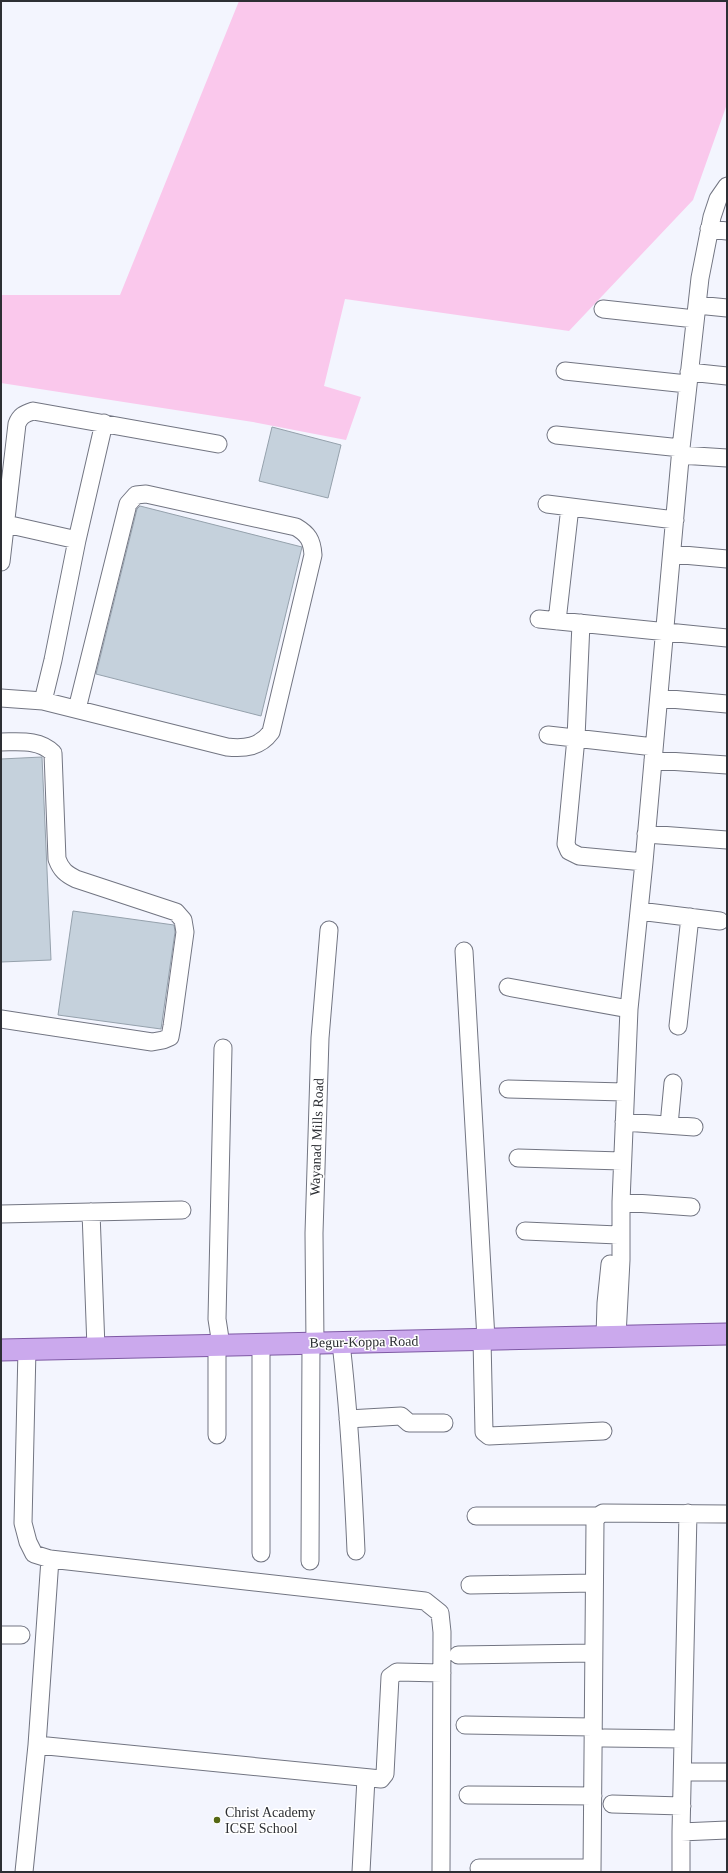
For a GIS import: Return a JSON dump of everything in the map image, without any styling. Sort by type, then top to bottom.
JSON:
[{"type":"main road","name":"Begur-Koppa Road","points":[[1,1350],[727,1334]]},
{"type":"street","points":[[611,1336],[621,1260],[619,1231],[624,1092],[629,1009],[644,862],[680,452],[696,312],[709,229],[715,208],[727,186]]},
{"type":"street","points":[[709,229],[727,231]]},
{"type":"street","points":[[603,309],[696,312],[727,308]]},
{"type":"street","points":[[564,371],[688,378],[727,376]]},
{"type":"street","points":[[1,562],[17,424],[20,417],[33,411],[218,444]]},
{"type":"street","points":[[43,700],[52,667],[104,423]]},
{"type":"street","points":[[556,436],[727,458]]},
{"type":"street","points":[[1,698],[43,700],[77,709],[227,747],[238,748],[252,746],[264,741],[270,732],[313,555],[312,543],[307,534],[296,527],[146,494],[136,495],[128,504],[77,709]]},
{"type":"street","points":[[547,504],[675,520]]},
{"type":"street","points":[[557,621],[570,507]]},
{"type":"street","points":[[6,524],[78,540]]},
{"type":"street","points":[[672,554],[727,559]]},
{"type":"street","points":[[539,619],[727,638]]},
{"type":"street","points":[[581,623],[576,738],[566,844],[569,851],[578,856],[644,862]]},
{"type":"street","points":[[659,698],[727,704]]},
{"type":"street","points":[[548,735],[576,738],[653,754],[727,765]]},
{"type":"street","points":[[1,742],[39,744],[47,747],[53,753],[57,859],[60,868],[66,874],[76,879],[176,912],[183,920],[185,932],[170,1037],[152,1042],[1,1019]]},
{"type":"street","points":[[646,834],[727,840]]},
{"type":"street","points":[[639,911],[720,921]]},
{"type":"street","points":[[678,1026],[690,917]]},
{"type":"street","name":"Wayanad Mills Road","points":[[310,1561],[314,1233],[320,1046],[329,930]]},
{"type":"street","points":[[464,951],[484,1339],[484,1432],[489,1436],[603,1431]]},
{"type":"street","points":[[508,987],[629,1009]]},
{"type":"street","points":[[217,1435],[219,1345],[217,1319],[223,1048]]},
{"type":"street","points":[[669,1125],[673,1083]]},
{"type":"street","points":[[508,1089],[624,1092]]},
{"type":"street","points":[[624,1122],[694,1127]]},
{"type":"street","points":[[518,1158],[622,1161]]},
{"type":"street","points":[[621,1202],[691,1207]]},
{"type":"street","points":[[1,1214],[182,1210]]},
{"type":"street","points":[[91,1212],[96,1348]]},
{"type":"street","points":[[526,1231],[619,1231]]},
{"type":"street","points":[[340,1343],[354,1494],[356,1550]]},
{"type":"street","points":[[261,1344],[262,1553]]},
{"type":"street","points":[[27,1349],[23,1522],[28,1542],[34,1554],[50,1560],[424,1601],[440,1613],[442,1632],[441,1872]]},
{"type":"street","points":[[348,1419],[401,1416],[409,1423],[444,1423]]},
{"type":"street","points":[[479,1868],[592,1870],[593,1796],[599,1732],[593,1653],[595,1521],[598,1516],[603,1513],[727,1514]]},
{"type":"street","points":[[681,1872],[688,1513]]},
{"type":"street","points":[[476,1516],[598,1516]]},
{"type":"street","points":[[24,1872],[38,1745],[50,1560]]},
{"type":"street","points":[[470,1585],[594,1583]]},
{"type":"street","points":[[1,1635],[21,1635]]},
{"type":"street","points":[[458,1656],[593,1653]]},
{"type":"street","points":[[38,1745],[381,1779],[385,1774],[390,1677],[397,1672],[442,1673]]},
{"type":"street","points":[[465,1725],[599,1732],[683,1740]]},
{"type":"street","points":[[682,1772],[727,1772]]},
{"type":"street","points":[[361,1872],[366,1778]]},
{"type":"street","points":[[468,1795],[593,1796]]},
{"type":"street","points":[[612,1804],[682,1806]]},
{"type":"street","points":[[681,1832],[727,1830]]},
{"type":"shaded area","points":[[239,1],[727,1],[727,104],[693,200],[569,331],[345,299],[324,386],[361,397],[346,440],[253,422],[1,383],[1,295],[120,295]]},
{"type":"building","points":[[272,427],[341,445],[328,498],[259,481]]},
{"type":"building","points":[[140,506],[302,547],[261,716],[96,674],[137,509]]},
{"type":"building","points":[[42,757],[51,960],[1,962],[1,759]]},
{"type":"building","points":[[73,911],[174,925],[175,932],[161,1029],[58,1015]]},
{"type":"place","name":"Christ Academy ICSE School","points":[[217,1820]]}]
